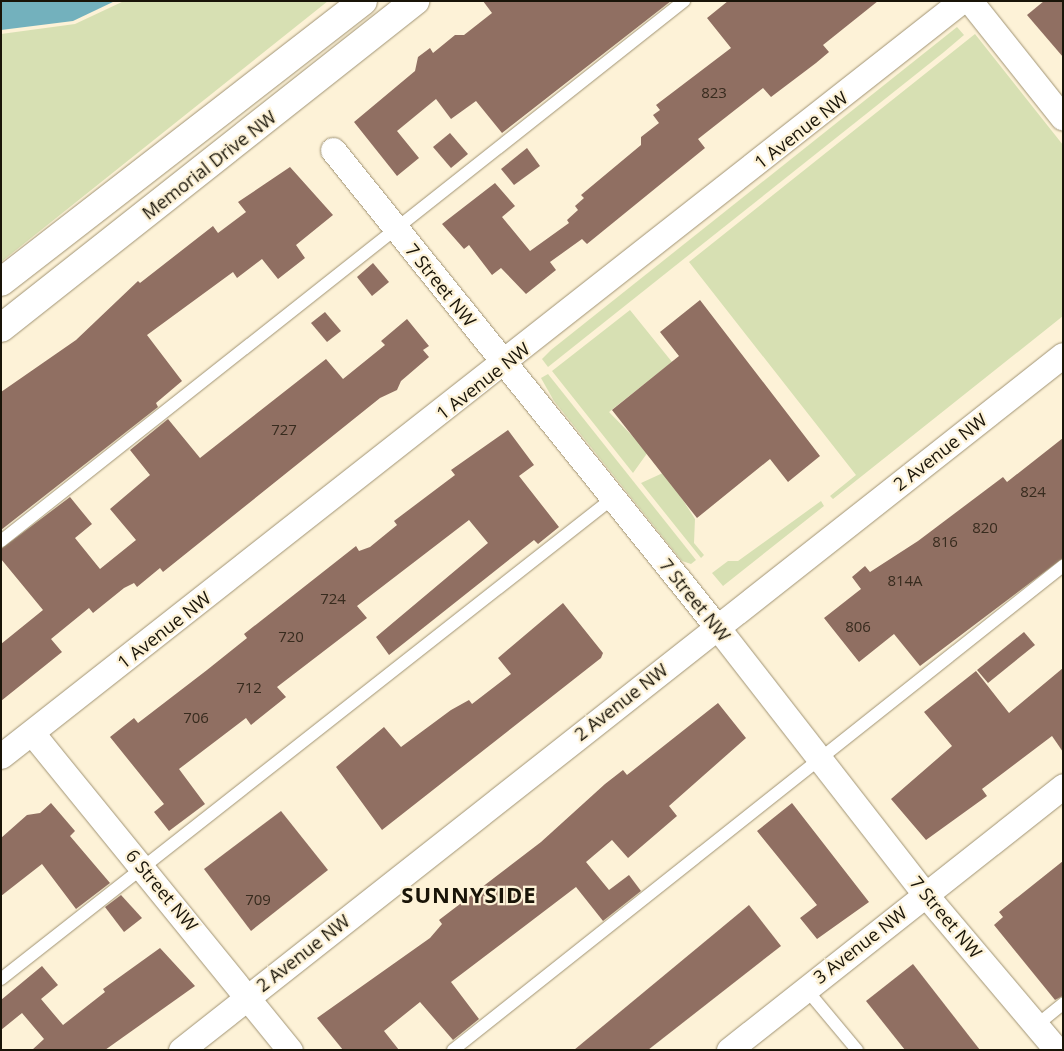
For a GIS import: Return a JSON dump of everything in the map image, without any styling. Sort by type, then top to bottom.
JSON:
[{"type":"main road","name":"Memorial Drive NW","points":[[1,282],[363,1]]},
{"type":"main road","name":"Memorial Drive NW","points":[[1,328],[415,1]]},
{"type":"street","name":"1 Avenue NW","points":[[1,756],[505,364],[962,1]]},
{"type":"street","points":[[970,1],[1063,118]]},
{"type":"street","name":"7 Street NW","points":[[333,150],[717,627],[925,894],[1038,1024],[1057,1050]]},
{"type":"street","name":"2 Avenue NW","points":[[181,1050],[1063,355]]},
{"type":"street","name":"6 Street NW","points":[[32,733],[250,995],[290,1050]]},
{"type":"street","name":"3 Avenue NW","points":[[729,1050],[1063,786]]},
{"type":"lane","points":[[1,541],[397,230],[684,1]]},
{"type":"lane","points":[[1,979],[142,866],[613,498]]},
{"type":"lane","points":[[453,1050],[821,760],[1063,566]]},
{"type":"lane","points":[[806,989],[857,1050]]},
{"type":"lane","points":[[1038,1024],[1063,1004]]},
{"type":"green space","points":[[124,1],[328,1],[1,262],[1,34],[75,24]]},
{"type":"green space","points":[[957,27],[964,35],[944,52],[548,367],[542,359],[551,350]]},
{"type":"green space","points":[[975,34],[1063,145],[1063,316],[833,499],[830,496],[856,475],[689,262]]},
{"type":"green space","points":[[630,310],[672,362],[609,412],[648,452],[633,473],[552,371]]},
{"type":"green space","points":[[548,374],[696,560],[691,564],[682,561],[554,401],[541,378]]},
{"type":"green space","points":[[665,472],[695,519],[694,543],[704,555],[701,558],[641,483]]},
{"type":"green space","points":[[821,501],[824,506],[723,586],[712,573],[728,561],[738,561]]},
{"type":"water","points":[[1,1],[115,1],[73,21],[1,30]]},
{"type":"building","points":[[483,1],[671,1],[502,133],[476,101],[451,119],[436,99],[397,131],[419,158],[397,176],[354,122],[415,71],[418,57],[430,48],[433,53],[455,35],[464,35],[492,13]]},
{"type":"building","points":[[728,1],[878,1],[823,45],[829,52],[816,63],[771,97],[763,88],[698,139],[705,148],[587,244],[582,239],[550,262],[556,270],[526,294],[501,268],[492,275],[469,245],[464,249],[442,224],[495,183],[515,206],[502,217],[530,251],[569,223],[567,220],[578,210],[575,206],[584,198],[581,195],[641,145],[641,137],[659,123],[653,115],[660,110],[656,105],[731,48],[707,18]]},
{"type":"building","points":[[1044,1],[1063,1],[1063,57],[1027,15]]},
{"type":"building","points":[[450,133],[468,154],[451,168],[433,147]]},
{"type":"building","points":[[527,148],[540,166],[514,185],[501,169]]},
{"type":"building","points":[[290,167],[333,215],[296,245],[305,258],[278,279],[262,259],[237,278],[233,272],[147,335],[182,381],[156,403],[158,407],[1,530],[1,392],[76,340],[138,281],[140,283],[213,226],[218,233],[246,212],[238,202]]},
{"type":"building","points":[[373,263],[389,282],[372,296],[357,277]]},
{"type":"building","points":[[700,300],[820,456],[788,482],[770,459],[697,518],[612,410],[679,356],[660,332]]},
{"type":"building","points":[[325,312],[341,331],[327,342],[311,323]]},
{"type":"building","points":[[407,319],[429,346],[423,350],[429,357],[401,381],[397,390],[380,398],[163,572],[160,568],[137,587],[134,583],[124,588],[93,613],[89,608],[51,639],[62,652],[1,701],[1,644],[43,610],[1,559],[1,549],[70,497],[92,524],[75,538],[100,569],[136,540],[110,509],[150,475],[130,450],[168,419],[200,458],[326,359],[343,379],[385,345],[381,341]]},
{"type":"building","points":[[508,430],[534,465],[519,476],[559,527],[538,544],[534,540],[389,655],[376,637],[488,543],[469,520],[357,606],[367,618],[277,687],[286,697],[251,725],[246,718],[179,769],[205,804],[169,831],[154,812],[164,804],[110,737],[134,718],[138,723],[207,670],[247,638],[244,634],[356,546],[359,551],[370,547],[397,525],[394,521],[455,475],[451,470]]},
{"type":"building","points":[[1063,438],[1063,558],[920,666],[894,634],[859,662],[824,618],[861,589],[852,577],[865,566],[870,572],[918,541],[1003,477],[1007,482]]},
{"type":"building","points":[[563,603],[603,653],[601,658],[382,830],[336,767],[384,727],[401,747],[451,710],[469,700],[472,704],[511,674],[498,658]]},
{"type":"building","points":[[1024,632],[1035,645],[988,683],[977,670]]},
{"type":"building","points":[[1063,668],[1063,752],[1052,736],[982,789],[987,796],[926,840],[891,799],[952,746],[924,712],[976,671],[1009,713]]},
{"type":"building","points":[[718,703],[746,738],[669,806],[677,816],[628,858],[612,840],[586,862],[609,890],[629,875],[641,891],[603,921],[576,887],[451,982],[479,1019],[453,1040],[420,1002],[384,1031],[399,1050],[343,1050],[317,1018],[430,938],[442,924],[439,920],[541,842],[605,784],[623,770],[627,775]]},
{"type":"building","points":[[51,803],[75,831],[70,836],[110,883],[76,909],[42,864],[1,896],[1,838],[27,815],[40,813]]},
{"type":"building","points":[[792,803],[869,902],[817,939],[800,918],[817,905],[757,831]]},
{"type":"building","points":[[281,811],[328,870],[251,931],[204,869]]},
{"type":"building","points":[[1063,861],[1063,996],[1055,1000],[994,925],[1003,917],[999,912]]},
{"type":"building","points":[[121,895],[142,918],[124,932],[105,907]]},
{"type":"building","points":[[749,905],[781,946],[648,1050],[574,1050]]},
{"type":"building","points":[[160,948],[195,986],[105,1050],[32,1050],[44,1039],[22,1013],[1,1030],[1,1000],[42,966],[58,985],[41,999],[63,1025],[105,992],[103,989]]},
{"type":"building","points":[[913,964],[980,1050],[905,1050],[866,1001]]},
{"type":"district","name":"SUNNYSIDE","points":[[469,895]]}]
